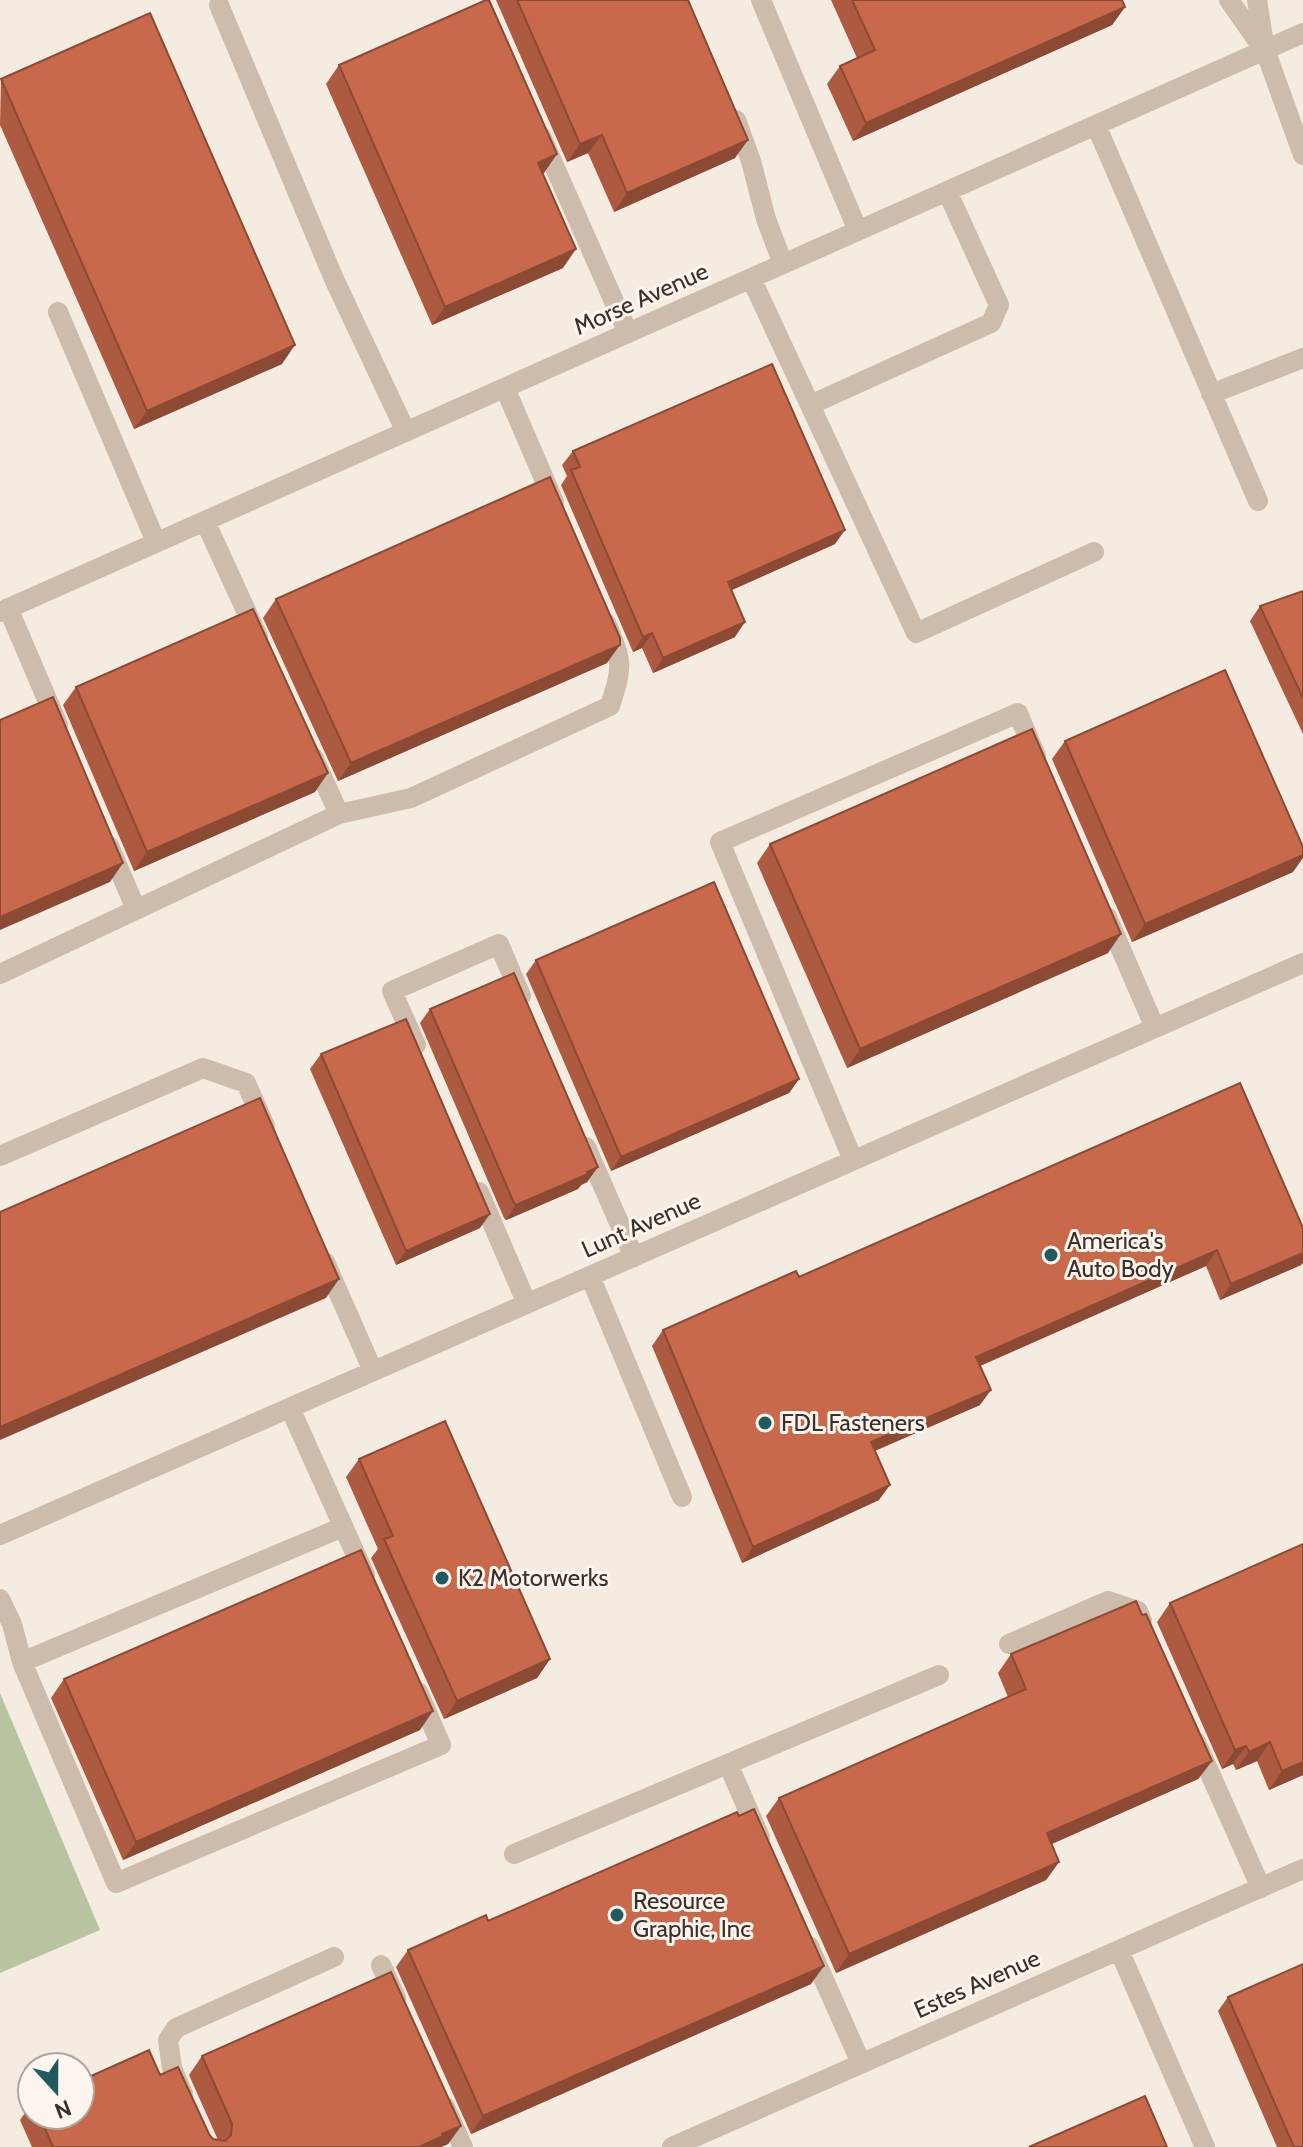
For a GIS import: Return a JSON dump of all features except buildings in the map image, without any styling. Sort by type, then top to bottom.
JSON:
[{"type":"street","points":[[761,0],[858,231]]},
{"type":"street","points":[[1229,0],[1265,50]]},
{"type":"street","points":[[1257,0],[1265,50],[1303,155]]},
{"type":"street","points":[[219,5],[334,279],[406,432]]},
{"type":"street","name":"Morse Avenue","points":[[4,610],[1303,33]]},
{"type":"street","points":[[730,107],[751,161],[766,219],[783,264]]},
{"type":"street","points":[[532,115],[628,333]]},
{"type":"street","points":[[1096,125],[1258,501]]},
{"type":"street","points":[[810,405],[991,323],[999,305],[947,191]]},
{"type":"street","points":[[751,278],[916,633],[1094,552]]},
{"type":"street","points":[[58,312],[156,542]]},
{"type":"street","points":[[1211,394],[1303,358]]},
{"type":"street","points":[[505,388],[559,514]]},
{"type":"street","points":[[205,521],[268,660]]},
{"type":"street","points":[[0,974],[339,814],[411,798],[610,706],[619,676],[620,654],[596,598]]},
{"type":"street","points":[[4,610],[63,737]]},
{"type":"street","points":[[853,1160],[720,842],[1018,713],[1043,770]]},
{"type":"street","points":[[307,744],[339,814]]},
{"type":"street","points":[[99,823],[136,909]]},
{"type":"street","points":[[1099,899],[1155,1028]]},
{"type":"street","points":[[423,1062],[392,991],[499,944],[530,1015]]},
{"type":"street","name":"Lunt Avenue","points":[[0,1535],[1303,963]]},
{"type":"street","points":[[0,1156],[203,1068],[246,1083],[271,1141]]},
{"type":"street","points":[[579,1129],[634,1257]]},
{"type":"street","points":[[472,1176],[527,1304]]},
{"type":"street","points":[[316,1242],[373,1371]]},
{"type":"street","points":[[590,1276],[682,1497]]},
{"type":"street","points":[[290,1408],[376,1600]]},
{"type":"street","points":[[22,1662],[343,1527]]},
{"type":"street","points":[[0,1599],[12,1624],[22,1662],[116,1883],[441,1745],[409,1672]]},
{"type":"street","points":[[1009,1644],[1108,1601],[1138,1611],[1150,1640]]},
{"type":"street","points":[[514,1854],[939,1675]]},
{"type":"street","points":[[1189,1728],[1261,1888]]},
{"type":"street","points":[[728,1764],[766,1849]]},
{"type":"street","name":"Estes Avenue","points":[[672,2147],[1303,1869]]},
{"type":"street","points":[[804,1935],[861,2063]]},
{"type":"street","points":[[1119,1950],[1205,2147]]},
{"type":"street","points":[[189,2108],[172,2068],[168,2040],[176,2028],[334,1957]]},
{"type":"street","points":[[381,1965],[406,2021]]},
{"type":"street","points":[[438,2091],[463,2147]]},
{"type":"green space","points":[[0,1693],[100,1930],[0,1973]]},
{"type":"place","name":"America's Auto Body","points":[[1051,1255]]},
{"type":"place","name":"FDL Fasteners","points":[[765,1423]]},
{"type":"place","name":"K2 Motorwerks","points":[[442,1578]]},
{"type":"place","name":"Resource Graphic, Inc","points":[[617,1915]]}]
